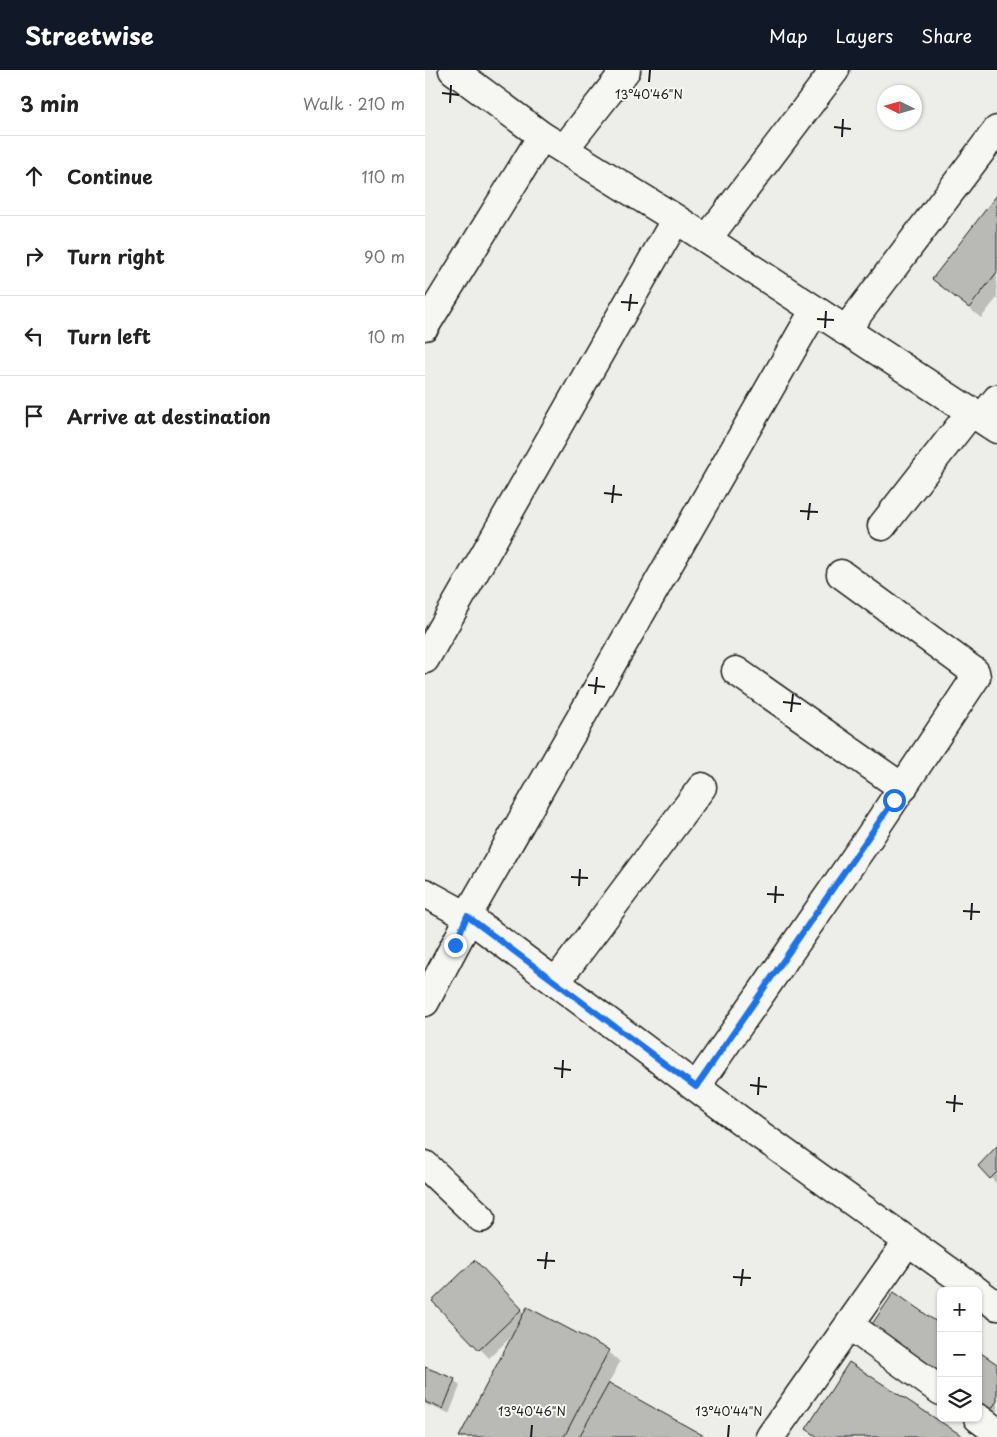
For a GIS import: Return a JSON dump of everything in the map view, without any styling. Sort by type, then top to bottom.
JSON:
[{"type":"street","points":[[453,70],[553,142],[707,239],[845,331],[987,414],[882,526]]},
{"type":"street","points":[[425,326],[553,142],[626,70]]},
{"type":"street","points":[[707,239],[835,70]]},
{"type":"street","points":[[845,331],[997,130]]},
{"type":"street","points":[[425,659],[676,219]]},
{"type":"street","points":[[425,1002],[463,930],[467,916],[814,311]]},
{"type":"street","points":[[696,1087],[974,682],[975,672],[841,574]]},
{"type":"street","points":[[736,671],[903,788]]},
{"type":"street","points":[[556,982],[702,787]]},
{"type":"street","points":[[425,893],[467,916],[696,1087],[971,1287]]},
{"type":"street","points":[[425,1165],[481,1218]]},
{"type":"street","points":[[770,1437],[907,1241]]},
{"type":"street","points":[[982,1295],[997,1306]]},
{"type":"street","points":[[849,1325],[937,1389]]},
{"type":"street","points":[[982,1421],[997,1432]]},
{"type":"building","points":[[997,195],[997,272],[969,308],[932,279]]},
{"type":"building","points":[[997,1146],[997,1172],[990,1179],[978,1166]]},
{"type":"building","points":[[475,1260],[522,1309],[479,1350],[432,1301]]},
{"type":"building","points":[[894,1292],[937,1322],[937,1373],[870,1327]]},
{"type":"building","points":[[527,1307],[609,1350],[564,1437],[459,1437]]},
{"type":"building","points":[[982,1354],[997,1364],[997,1401],[990,1411],[982,1405]]},
{"type":"building","points":[[849,1362],[937,1419],[937,1422],[941,1422],[964,1437],[818,1437],[806,1429]]},
{"type":"building","points":[[425,1367],[455,1379],[443,1409],[425,1402]]},
{"type":"building","points":[[609,1383],[706,1437],[579,1437]]},
{"type":"route","points":[[455,945],[463,930],[467,916],[696,1087],[894,800]]}]
